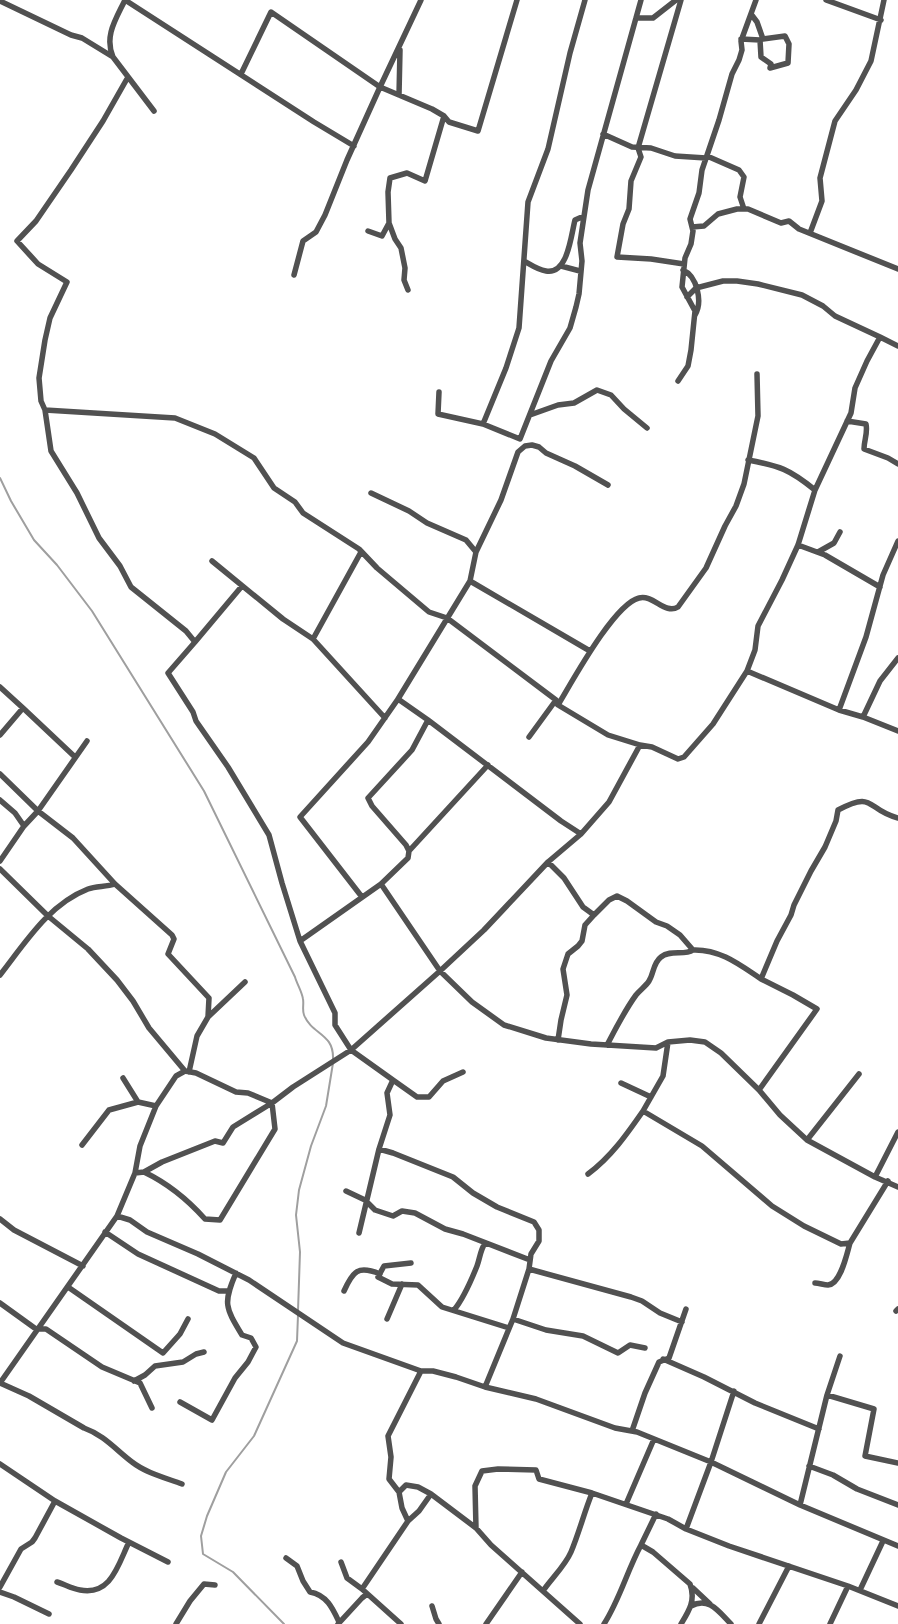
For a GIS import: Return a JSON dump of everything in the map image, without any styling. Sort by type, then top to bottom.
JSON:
[{"type":"street","points":[[154,111],[113,57],[110,50],[110,32],[125,0],[354,146]]},
{"type":"street","points":[[294,275],[303,241],[316,232],[325,215],[380,87],[421,0]]},
{"type":"street","points":[[241,74],[271,12],[380,87],[432,109],[444,116],[449,122],[478,131],[517,0]]},
{"type":"street","points":[[483,424],[506,368],[519,328],[528,202],[548,149],[570,53],[586,0]]},
{"type":"street","points":[[520,439],[551,361],[570,328],[579,294],[582,261],[580,243],[588,190],[641,0]]},
{"type":"street","points":[[636,18],[653,18],[676,0]]},
{"type":"street","points":[[681,0],[638,148],[641,157],[631,181],[629,209],[623,224],[617,257],[651,259],[684,267],[696,288],[699,299],[699,308],[695,315]]},
{"type":"street","points":[[678,381],[688,366],[692,350],[695,315],[692,304],[682,287],[684,258],[691,244],[692,228],[690,219],[699,193],[702,170],[720,120],[732,74],[739,60],[741,39],[756,0]]},
{"type":"street","points":[[826,0],[881,20]]},
{"type":"street","points":[[810,233],[822,201],[820,178],[835,121],[856,90],[871,61],[884,0]]},
{"type":"street","points":[[0,1],[71,35],[82,38],[113,57]]},
{"type":"street","points":[[741,39],[760,40],[761,57],[770,64],[770,68],[788,63],[789,44],[785,36],[763,39],[757,22],[751,14]]},
{"type":"street","points":[[399,95],[400,46]]},
{"type":"street","points":[[128,77],[70,170],[36,220],[17,241],[38,264],[67,282],[50,318],[38,378],[41,401],[46,410],[51,451],[78,493],[99,538],[120,566],[132,587],[186,631],[195,642]]},
{"type":"street","points":[[408,290],[404,280],[405,268],[401,248],[395,239],[389,223],[388,192],[390,178],[407,173],[424,180],[444,116]]},
{"type":"street","points":[[603,134],[618,142],[638,148],[651,148],[675,156],[707,157],[726,163],[739,170],[744,177],[740,197],[744,209]]},
{"type":"street","points":[[692,228],[704,226],[718,214],[730,210],[744,209],[781,222],[789,221],[799,229],[898,269]]},
{"type":"street","points":[[524,261],[546,272],[561,266],[570,243],[575,220],[584,216]]},
{"type":"street","points":[[368,231],[382,236],[389,223]]},
{"type":"street","points":[[570,243],[580,243]]},
{"type":"street","points":[[561,266],[580,271]]},
{"type":"street","points":[[687,298],[696,288],[723,281],[737,281],[802,295],[823,306],[835,316],[898,346]]},
{"type":"street","points":[[46,410],[149,418],[175,418],[215,434],[254,458],[274,488],[295,502],[303,513],[361,552],[376,568],[429,612],[447,618],[557,703],[608,735],[652,747],[678,759],[684,757],[713,724],[747,672],[755,650],[758,626],[798,545],[815,490],[851,413],[855,388],[880,338]]},
{"type":"street","points":[[529,737],[557,703],[590,651],[612,622],[634,600],[641,597],[649,599],[669,610],[674,610],[706,568],[736,506],[744,484],[758,416],[757,374]]},
{"type":"street","points":[[530,415],[558,405],[574,403],[597,390],[611,395],[624,409],[647,428]]},
{"type":"street","points":[[439,392],[438,414],[483,424],[520,439],[525,446]]},
{"type":"street","points":[[847,421],[866,424],[868,431],[864,442],[864,449],[898,464]]},
{"type":"street","points":[[362,897],[300,817],[368,742],[398,699],[470,581],[476,552],[501,500],[518,452],[525,446],[539,447],[546,453],[575,466],[608,485]]},
{"type":"street","points":[[748,460],[773,464],[791,472],[815,490]]},
{"type":"street","points":[[371,493],[409,511],[427,523],[466,540],[476,552]]},
{"type":"street","points":[[818,552],[834,543],[840,532]]},
{"type":"street","points":[[839,710],[866,637],[883,575],[898,540]]},
{"type":"street","points":[[798,545],[825,554],[880,587]]},
{"type":"street","points":[[313,638],[361,552]]},
{"type":"street","points":[[212,561],[283,619],[313,638],[385,718]]},
{"type":"street","points":[[470,581],[590,651]]},
{"type":"street","points":[[242,586],[168,673],[194,712],[196,722],[228,768],[269,835],[300,941],[336,1013],[335,1025],[351,1050],[417,1097],[429,1097],[443,1081],[463,1072]]},
{"type":"street","points":[[863,717],[880,681],[898,658]]},
{"type":"street","points":[[747,672],[839,710],[898,731]]},
{"type":"street","points":[[0,687],[76,757]]},
{"type":"street","points":[[398,699],[561,821],[582,834]]},
{"type":"street","points":[[0,736],[23,708]]},
{"type":"street","points":[[409,851],[372,806],[368,798],[412,750],[428,720]]},
{"type":"street","points":[[0,861],[87,741]]},
{"type":"street","points":[[135,1173],[144,1172],[162,1162],[215,1141],[222,1143],[233,1127],[351,1050],[440,972],[484,930],[548,862],[582,834],[609,802],[640,745]]},
{"type":"street","points":[[300,941],[381,884],[408,858],[409,851],[488,765]]},
{"type":"street","points":[[1,778],[73,838],[115,884],[172,935],[174,939],[168,954],[209,998],[208,1017]]},
{"type":"street","points":[[0,800],[15,813],[24,826]]},
{"type":"street","points":[[761,979],[776,941],[825,847],[836,822],[838,810],[858,800],[866,801],[887,816],[898,818]]},
{"type":"street","points":[[548,862],[564,878],[584,906],[594,915]]},
{"type":"street","points":[[0,869],[48,916],[88,949],[117,980],[134,1000],[149,1028],[187,1072]]},
{"type":"street","points":[[0,975],[48,916],[72,897],[90,888],[115,884]]},
{"type":"street","points":[[381,884],[440,972],[472,1002],[504,1025],[546,1038],[607,1045],[656,1048],[668,1042],[690,1040],[705,1042],[721,1053],[759,1090],[780,1115],[807,1140],[898,1186]]},
{"type":"street","points":[[558,1040],[567,995],[563,969],[568,954],[582,941],[586,925],[609,900],[617,896],[627,901],[656,922],[667,926],[680,935],[694,950]]},
{"type":"street","points":[[607,1045],[625,1011],[648,983],[654,964],[661,956],[673,952],[689,953],[694,950],[707,949],[726,956],[761,979],[817,1010],[759,1090]]},
{"type":"street","points":[[187,1072],[197,1036],[208,1017],[245,982]]},
{"type":"street","points":[[588,1174],[601,1165],[624,1138],[643,1111],[663,1076],[668,1042]]},
{"type":"street","points":[[182,1484],[133,1464],[93,1431],[84,1428],[29,1396],[0,1383],[2,1375],[68,1287],[116,1216],[135,1173],[140,1146],[156,1106],[176,1076],[187,1072],[196,1073],[236,1092],[248,1093],[272,1103]]},
{"type":"street","points":[[807,1140],[858,1074]]},
{"type":"street","points":[[122,1078],[138,1102]]},
{"type":"street","points":[[359,1232],[390,1116],[387,1093],[393,1080]]},
{"type":"street","points":[[622,1083],[651,1097]]},
{"type":"street","points":[[82,1145],[109,1110],[138,1102],[156,1106]]},
{"type":"street","points":[[144,1172],[179,1194],[205,1219],[220,1220],[275,1129],[272,1103]]},
{"type":"street","points":[[643,1111],[702,1146],[772,1206],[804,1226],[841,1244],[850,1243]]},
{"type":"street","points":[[875,1176],[898,1132]]},
{"type":"street","points":[[380,1149],[393,1152],[453,1177],[473,1193],[497,1207],[534,1222],[539,1230],[539,1241],[531,1254],[529,1269],[513,1319],[485,1387]]},
{"type":"street","points":[[816,1282],[829,1285],[836,1281],[850,1243],[888,1181]]},
{"type":"street","points":[[346,1191],[367,1202],[375,1210],[393,1216],[402,1211],[415,1213],[445,1229],[530,1260]]},
{"type":"street","points":[[116,1216],[130,1220],[147,1232],[236,1273],[290,1306],[343,1343],[421,1371],[433,1371],[485,1387],[536,1399],[614,1428],[632,1431],[654,1439],[711,1462],[800,1505],[898,1546]]},
{"type":"street","points":[[0,1219],[14,1230],[83,1266]]},
{"type":"street","points":[[105,1232],[138,1254],[219,1291],[228,1291]]},
{"type":"street","points":[[454,1310],[461,1302],[477,1264],[480,1251],[486,1243]]},
{"type":"street","points":[[411,1263],[384,1266],[378,1277],[392,1284],[418,1285],[442,1307],[509,1328]]},
{"type":"street","points":[[529,1269],[631,1297],[682,1322]]},
{"type":"street","points":[[344,1291],[350,1277],[358,1270],[370,1270],[380,1274]]},
{"type":"street","points":[[180,1402],[212,1420],[235,1378],[248,1362],[256,1347],[251,1338],[242,1334],[229,1314],[226,1294],[236,1273]]},
{"type":"street","points":[[387,1319],[402,1284]]},
{"type":"street","points":[[68,1287],[163,1353],[180,1334],[188,1319]]},
{"type":"street","points":[[0,1304],[36,1329],[46,1329],[102,1367],[140,1383],[152,1408]]},
{"type":"street","points":[[632,1431],[645,1393],[659,1362],[669,1358],[686,1309]]},
{"type":"street","points":[[513,1319],[546,1330],[583,1336],[618,1353],[630,1344],[644,1348]]},
{"type":"street","points":[[134,1381],[145,1375],[155,1366],[183,1362],[196,1354],[204,1352]]},
{"type":"street","points":[[800,1505],[808,1466],[827,1395],[840,1356]]},
{"type":"street","points":[[663,1360],[734,1391],[756,1403],[819,1429]]},
{"type":"street","points":[[408,1521],[402,1508],[399,1492],[389,1479],[390,1457],[388,1436],[421,1371]]},
{"type":"street","points":[[686,1529],[711,1462],[734,1391]]},
{"type":"street","points":[[827,1395],[874,1409],[865,1456],[898,1463]]},
{"type":"street","points":[[626,1504],[654,1439]]},
{"type":"street","points":[[0,1464],[55,1501],[168,1562]]},
{"type":"street","points":[[808,1466],[833,1475],[857,1489],[898,1504]]},
{"type":"street","points":[[476,1528],[475,1486],[482,1471],[498,1469],[536,1470],[539,1479],[592,1493],[668,1518],[686,1529],[729,1546],[860,1590],[898,1606]]},
{"type":"street","points":[[399,1492],[406,1485],[418,1487],[430,1494],[476,1528],[491,1545],[580,1624]]},
{"type":"street","points":[[543,1591],[570,1554],[574,1541],[579,1534],[583,1516],[592,1493]]},
{"type":"street","points":[[362,1588],[408,1521],[419,1511],[430,1494]]},
{"type":"street","points":[[0,1587],[21,1549],[36,1538],[55,1501]]},
{"type":"street","points":[[604,1624],[614,1609],[623,1582],[656,1514]]},
{"type":"street","points":[[860,1590],[883,1541]]},
{"type":"street","points":[[57,1582],[80,1590],[96,1591],[109,1583],[129,1542]]},
{"type":"street","points":[[641,1545],[653,1552],[678,1573],[731,1624]]},
{"type":"street","points":[[286,1558],[297,1566],[310,1592],[317,1593],[325,1599],[332,1608],[339,1623],[367,1594]]},
{"type":"street","points":[[341,1562],[347,1578],[362,1588],[401,1624]]},
{"type":"street","points":[[759,1624],[790,1566]]},
{"type":"street","points":[[486,1624],[522,1572]]},
{"type":"street","points":[[176,1624],[190,1601],[204,1584],[215,1585]]},
{"type":"street","points":[[830,1624],[848,1586]]},
{"type":"street","points":[[681,1624],[691,1606],[693,1592],[691,1587]]},
{"type":"street","points":[[0,1592],[49,1614]]},
{"type":"street","points":[[691,1606],[697,1603],[710,1604]]},
{"type":"street","points":[[432,1606],[439,1624]]},
{"type":"waterway","points":[[0,478],[34,540],[57,565],[92,611],[204,791],[295,977],[302,996],[304,1015],[312,1027],[330,1044],[333,1059]]},
{"type":"waterway","points":[[298,1311],[300,1252],[296,1215],[299,1190],[311,1146],[326,1106],[333,1063]]},
{"type":"waterway","points":[[284,1624],[233,1572],[203,1554],[201,1536],[207,1516],[226,1472],[254,1436],[297,1341],[298,1315]]}]
